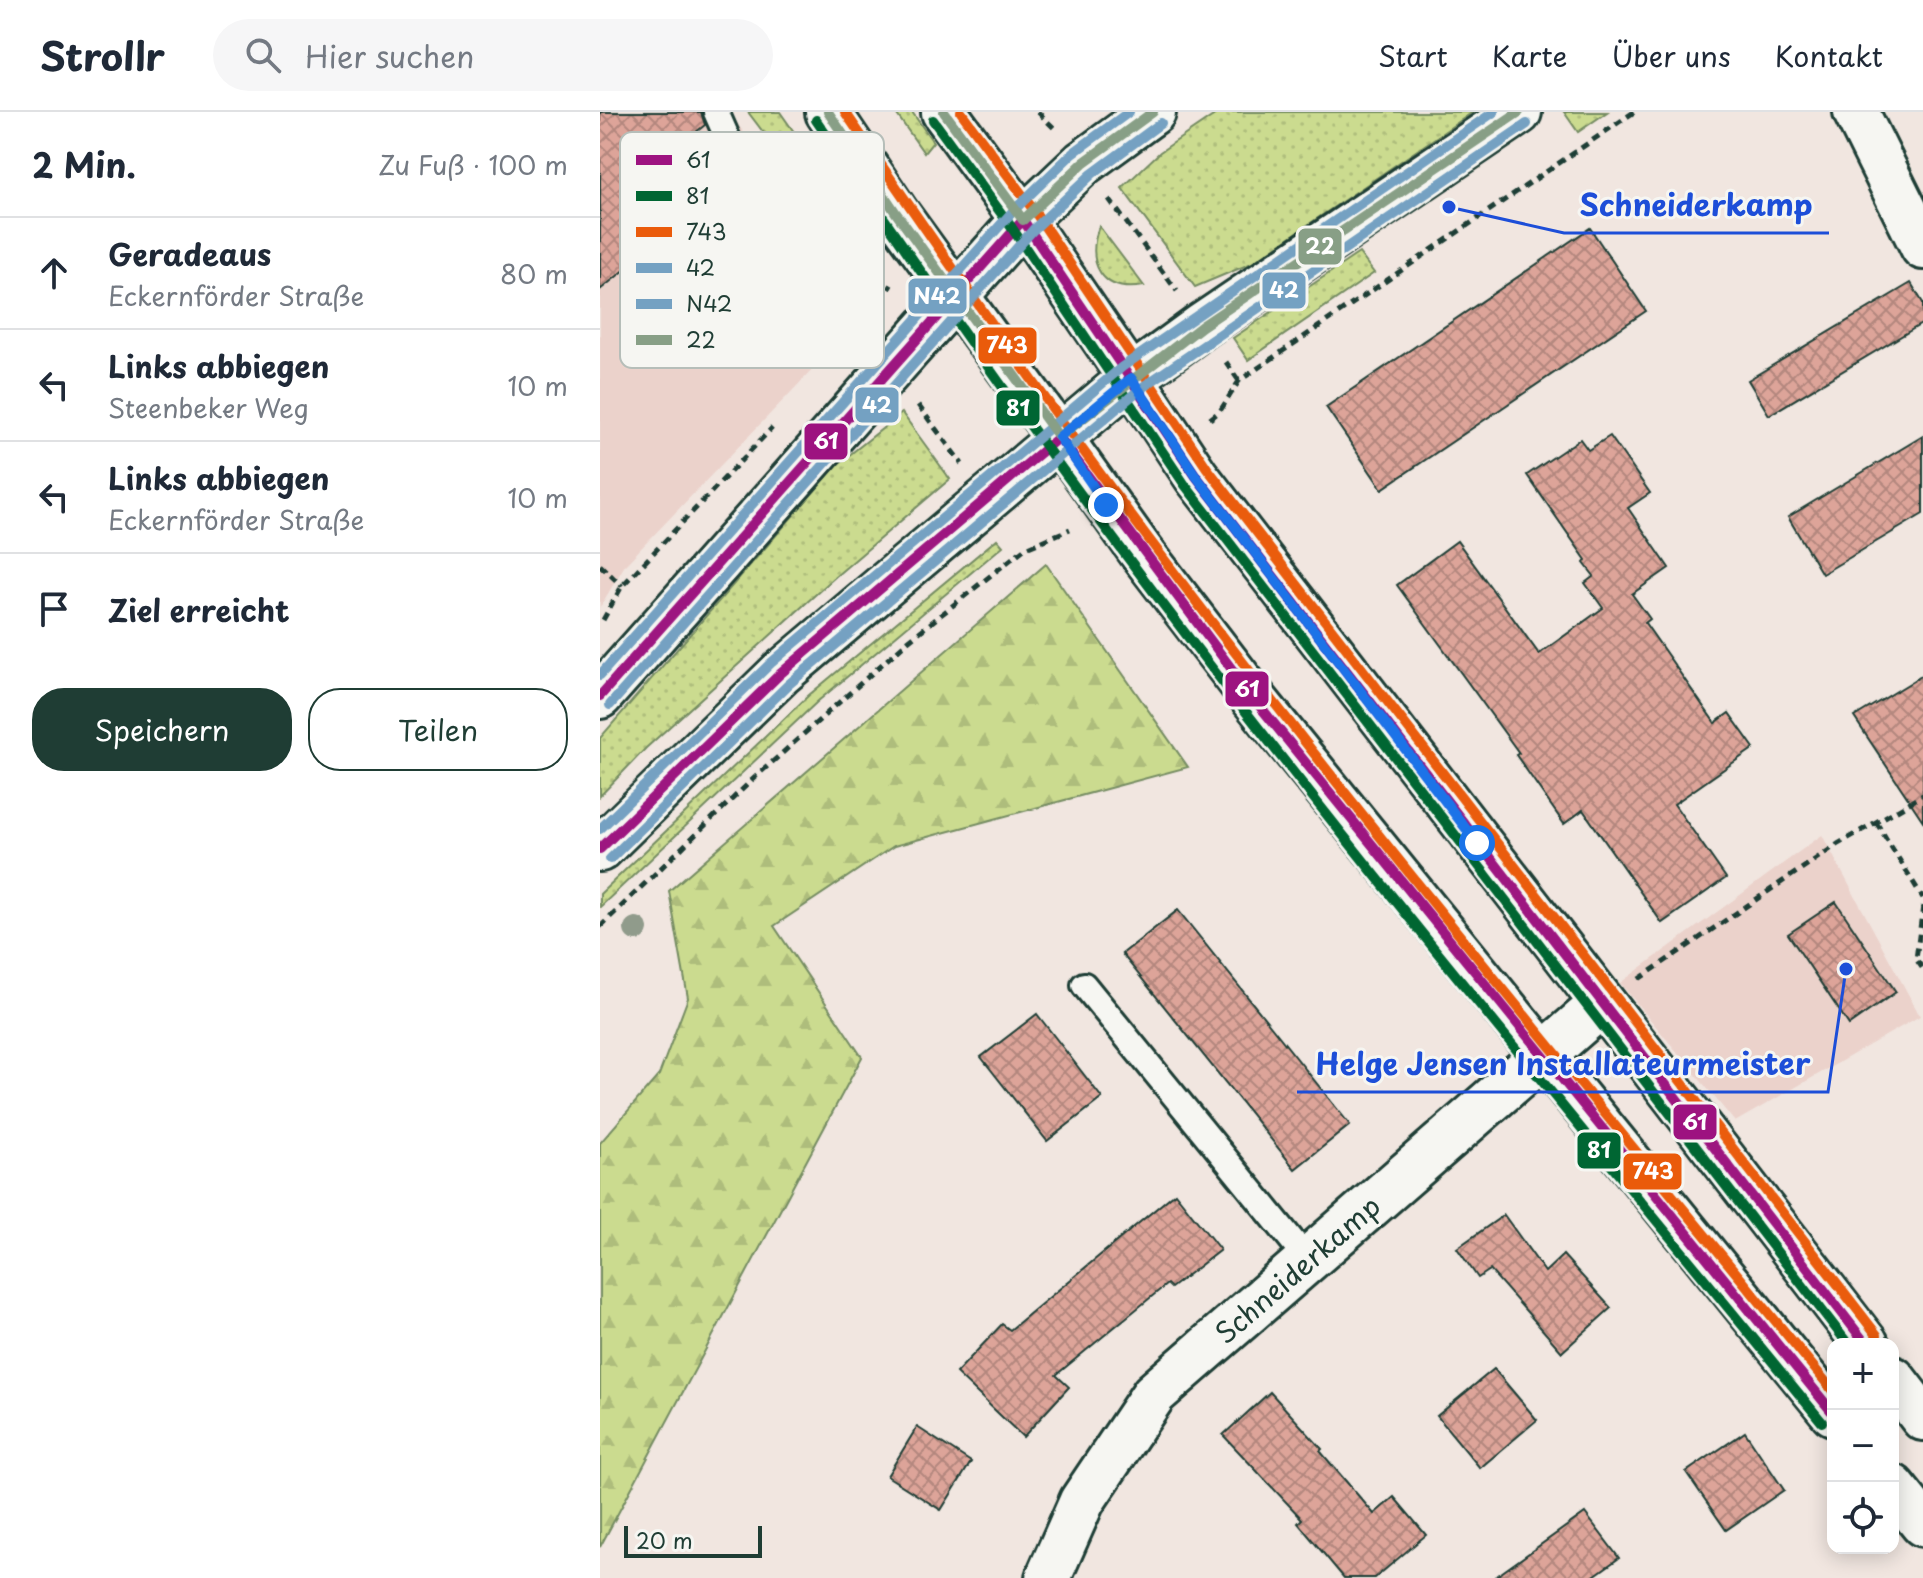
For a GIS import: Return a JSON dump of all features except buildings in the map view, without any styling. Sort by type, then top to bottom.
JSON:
[{"type":"street","points":[[828,112],[842,132]]},
{"type":"street","points":[[944,112],[1023,220],[1196,476],[1861,1338]]},
{"type":"street","points":[[600,696],[1023,220],[1083,163],[1153,112]]},
{"type":"street","points":[[600,849],[780,674],[1131,378],[1202,326],[1519,112]]},
{"type":"street","points":[[1856,112],[1923,247]]},
{"type":"street","points":[[884,192],[1106,505],[1254,699],[1831,1410]]},
{"type":"street","name":"Schneiderkamp","points":[[1048,1578],[1082,1501],[1154,1394],[1602,1004]]},
{"type":"street","points":[[1899,1387],[1923,1418]]},
{"type":"street","points":[[1899,1494],[1923,1524]]},
{"type":"lane","points":[[716,112],[725,132]]},
{"type":"lane","points":[[1084,985],[1308,1260]]},
{"type":"path","points":[[1038,112],[1083,163],[1239,381],[1634,112]]},
{"type":"path","points":[[884,361],[1024,549]]},
{"type":"path","points":[[600,625],[622,586],[779,421]]},
{"type":"path","points":[[600,927],[752,780],[896,651],[1024,549],[1085,522],[1106,505]]},
{"type":"path","points":[[600,565],[622,586]]},
{"type":"path","points":[[1602,1004],[1876,822],[1923,795]]},
{"type":"path","points":[[1876,822],[1923,898]]},
{"type":"path","points":[[1923,906],[1916,959],[1923,969]]},
{"type":"shaded area","points":[[600,112],[729,112],[743,132],[620,132],[620,368],[814,368],[625,565],[600,607]]},
{"type":"shaded area","points":[[1822,835],[1920,1016],[1735,1122],[1620,983]]},
{"type":"green space","points":[[748,112],[780,112],[794,132],[763,132]]},
{"type":"green space","points":[[895,112],[912,112],[933,142],[924,153]]},
{"type":"green space","points":[[1219,112],[1473,112],[1252,263],[1195,287],[1122,188],[1160,152]]},
{"type":"green space","points":[[1564,112],[1607,112],[1578,132]]},
{"type":"green space","points":[[1099,226],[1144,286],[1117,285],[1100,273],[1094,252]]},
{"type":"green space","points":[[1359,253],[1374,273],[1248,360],[1233,338]]},
{"type":"green space","points":[[902,413],[950,479],[836,576],[646,748],[600,796],[600,738],[838,464]]},
{"type":"green space","points":[[997,539],[1003,546],[817,702],[600,907],[600,894],[809,695]]},
{"type":"green space","points":[[1046,564],[1188,767],[894,846],[774,926],[862,1057],[600,1547],[600,1143],[659,1075],[688,998],[669,891]]},
{"type":"transit line","name":"22","points":[[828,112],[841,132]]},
{"type":"transit line","name":"743","points":[[845,112],[859,132]]},
{"type":"transit line","name":"22","points":[[944,112],[1023,220],[1083,163],[1153,112]]},
{"type":"transit line","name":"743","points":[[961,112],[1035,212],[1207,468],[1877,1335]]},
{"type":"transit line","name":"N42","points":[[884,356],[1013,211],[1073,153],[1129,112]]},
{"type":"transit line","name":"N42","points":[[600,829],[771,663],[1122,367],[1494,112]]},
{"type":"transit line","name":"22","points":[[884,195],[1059,437],[1202,326],[1519,112]]},
{"type":"transit line","name":"81","points":[[816,120],[824,132]]},
{"type":"transit line","name":"81","points":[[933,120],[1012,228],[1185,485],[1843,1338]]},
{"type":"transit line","name":"42","points":[[610,705],[1033,230],[1092,174],[1161,123]]},
{"type":"transit line","name":"42","points":[[610,859],[789,684],[1140,389],[1527,124]]},
{"type":"transit line","name":"743","points":[[884,169],[1034,383],[1233,650],[1488,970],[1827,1384]]},
{"type":"transit line","name":"81","points":[[884,218],[1048,450],[1212,668],[1470,993],[1822,1422]]},
{"type":"transit line","name":"61","points":[[600,696],[1023,220],[1196,476],[1861,1338]]},
{"type":"transit line","name":"N42","points":[[600,675],[873,368]]},
{"type":"transit line","name":"61","points":[[600,849],[780,674],[1059,437],[1254,699],[1831,1410]]},
{"type":"place","name":"Schneiderkamp","points":[[1449,207]]},
{"type":"place","name":"Helge Jensen Installateurmeister","points":[[1846,969]]},
{"type":"route","points":[[1106,505],[1059,437],[1131,378],[1175,448],[1477,843]]}]
